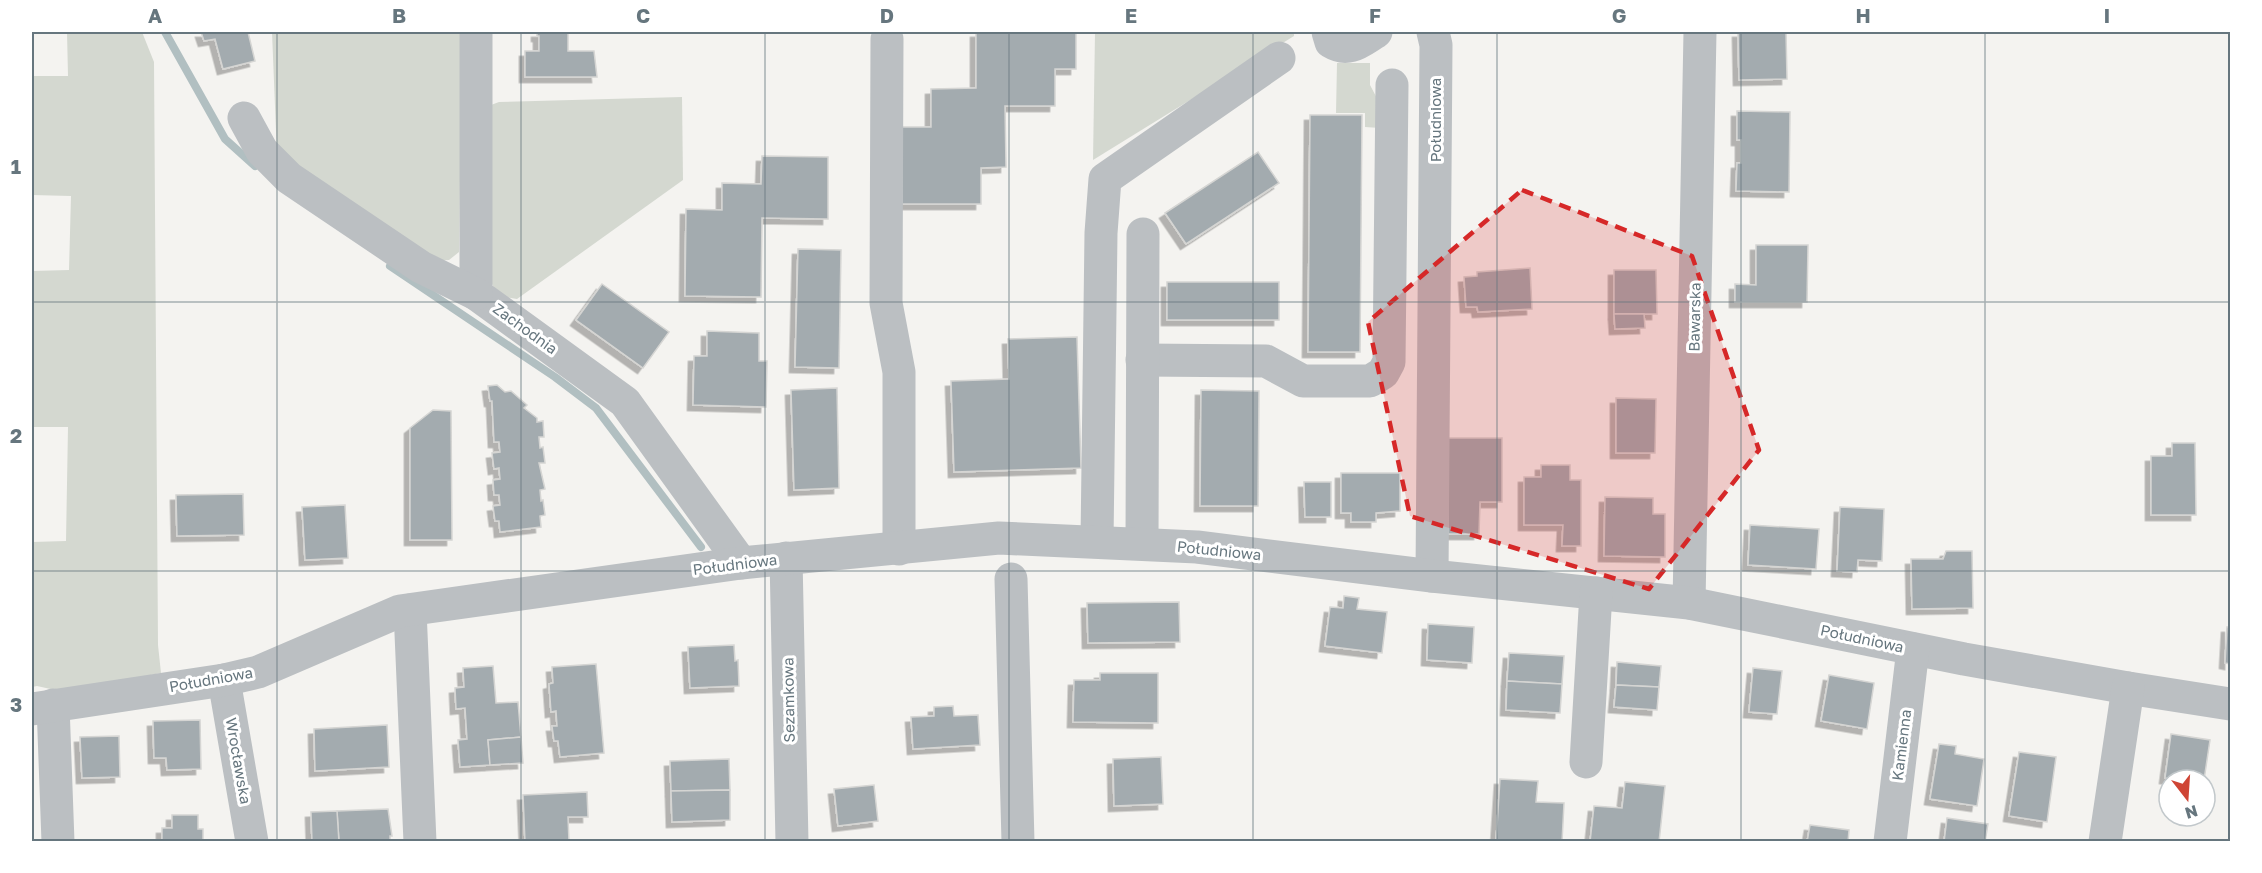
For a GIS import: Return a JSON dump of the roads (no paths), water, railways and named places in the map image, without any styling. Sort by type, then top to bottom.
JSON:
[{"type":"street","points":[[476,32],[476,294]]},
{"type":"street","points":[[1328,32],[1331,42],[1344,47],[1352,47],[1376,32]]},
{"type":"street","name":"Bawarska","points":[[1689,603],[1700,32]]},
{"type":"street","points":[[887,39],[886,303],[899,372],[899,549]]},
{"type":"street","name":"Południowa","points":[[1432,576],[1435,46]]},
{"type":"street","points":[[1097,541],[1101,233],[1105,179],[1279,58]]},
{"type":"street","points":[[1142,360],[1266,361],[1303,381],[1370,381],[1383,373],[1389,362],[1392,85]]},
{"type":"street","name":"Zachodnia","points":[[244,118],[262,151],[289,178],[421,267],[476,294],[625,402],[741,563]]},
{"type":"street","points":[[1142,543],[1143,234]]},
{"type":"street","name":"Południowa","points":[[58,842],[42,707],[224,680],[258,672],[400,611],[741,563],[999,538],[1197,547],[1432,576],[1689,603],[1913,650],[2230,704]]},
{"type":"street","name":"Sezamkowa","points":[[786,558],[792,842]]},
{"type":"street","points":[[1011,579],[1018,842]]},
{"type":"street","points":[[1586,762],[1596,593]]},
{"type":"street","points":[[410,610],[420,842]]},
{"type":"street","name":"Kamienna","points":[[1890,842],[1913,650]]},
{"type":"street","name":"Wrocławska","points":[[224,680],[252,842]]},
{"type":"street","points":[[2105,842],[2128,688]]},
{"type":"waterway","points":[[165,32],[225,139],[255,166]]},
{"type":"waterway","points":[[390,266],[555,377],[596,408],[701,547]]}]
